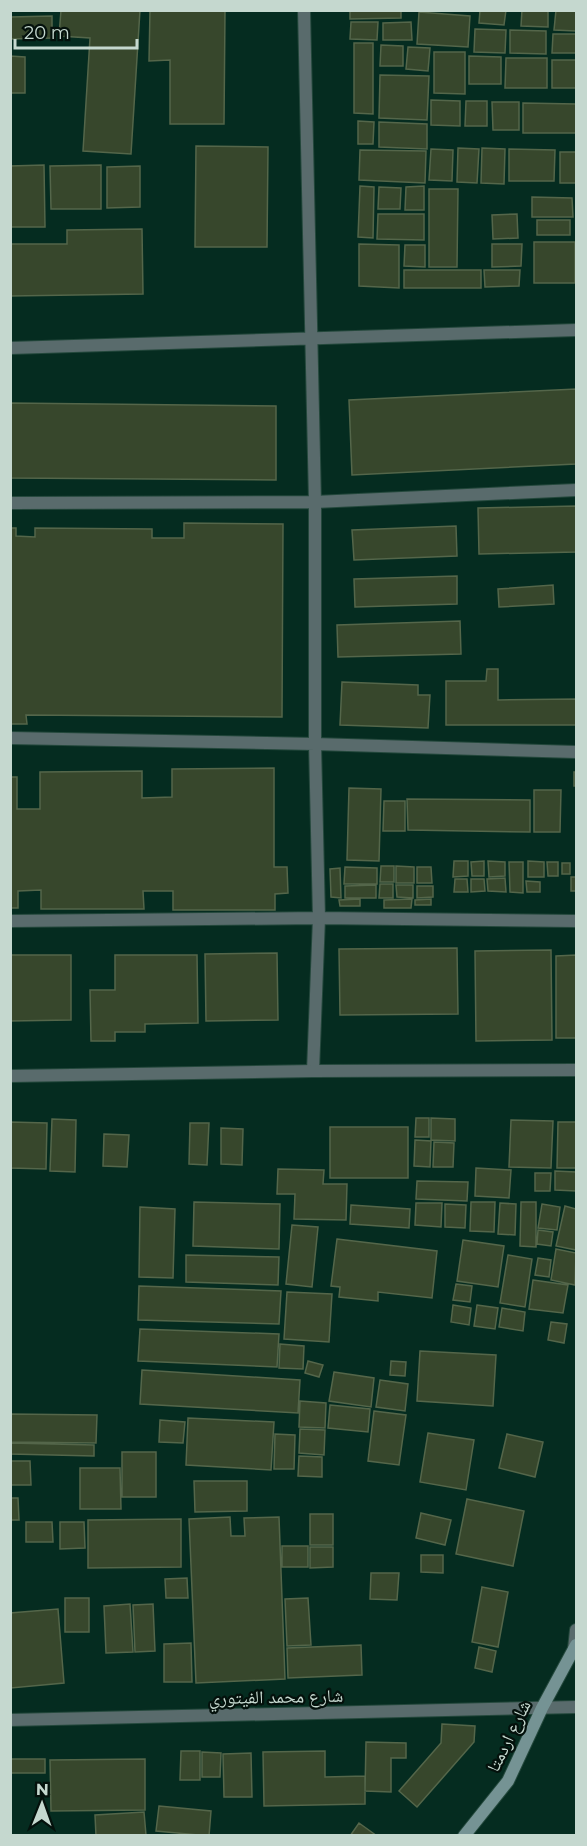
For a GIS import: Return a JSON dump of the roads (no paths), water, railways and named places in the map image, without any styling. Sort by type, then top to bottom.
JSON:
[{"type":"main road","name":"شارع اردمتا","points":[[464,1836],[508,1781],[542,1708],[575,1647]]},
{"type":"street","points":[[304,10],[315,502],[315,744],[319,918],[314,1071]]},
{"type":"street","points":[[10,348],[576,330]]},
{"type":"street","points":[[10,503],[315,502],[576,490]]},
{"type":"street","points":[[10,738],[576,752]]},
{"type":"street","points":[[10,921],[319,918],[576,921]]},
{"type":"street","points":[[10,1076],[576,1070]]},
{"type":"street","points":[[575,1647],[576,1630]]},
{"type":"street","name":"شارع محمد الفيتوري","points":[[10,1720],[576,1707]]}]
